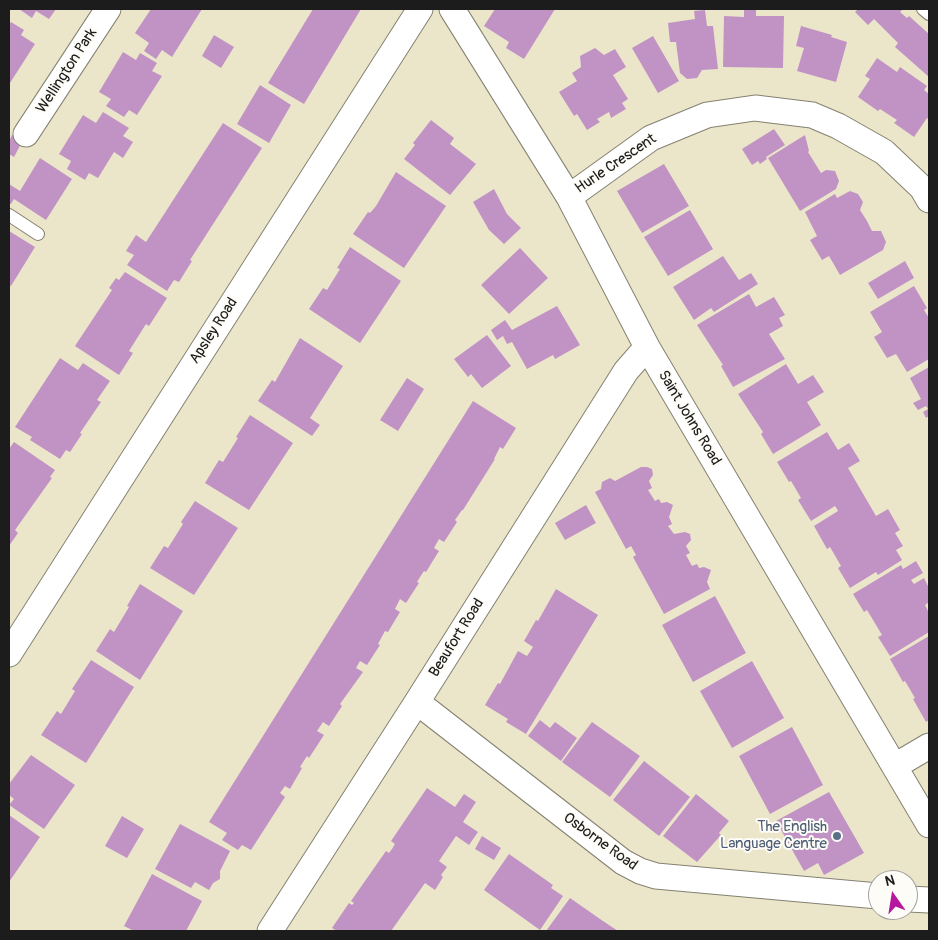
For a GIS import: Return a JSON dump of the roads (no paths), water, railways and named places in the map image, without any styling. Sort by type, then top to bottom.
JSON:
[{"type":"street","name":"Wellington Park","points":[[26,134],[108,9]]},
{"type":"street","name":"Apsley Road","points":[[9,654],[420,9]]},
{"type":"street","name":"Saint Johns Road","points":[[452,9],[569,197],[647,347],[929,825]]},
{"type":"street","name":"Hurle Crescent","points":[[569,197],[651,138],[707,115],[754,108],[812,115],[838,126],[884,152],[922,188],[929,200]]},
{"type":"street","name":"Beaufort Road","points":[[276,929],[626,371],[647,347]]},
{"type":"street","name":"Osborne Road","points":[[417,702],[623,862],[640,871],[656,876],[868,895]]},
{"type":"street","points":[[895,766],[929,746]]},
{"type":"lane","points":[[923,9],[929,14]]},
{"type":"lane","points":[[9,215],[38,234]]},
{"type":"place","name":"The English Language Centre","points":[[837,836]]}]
